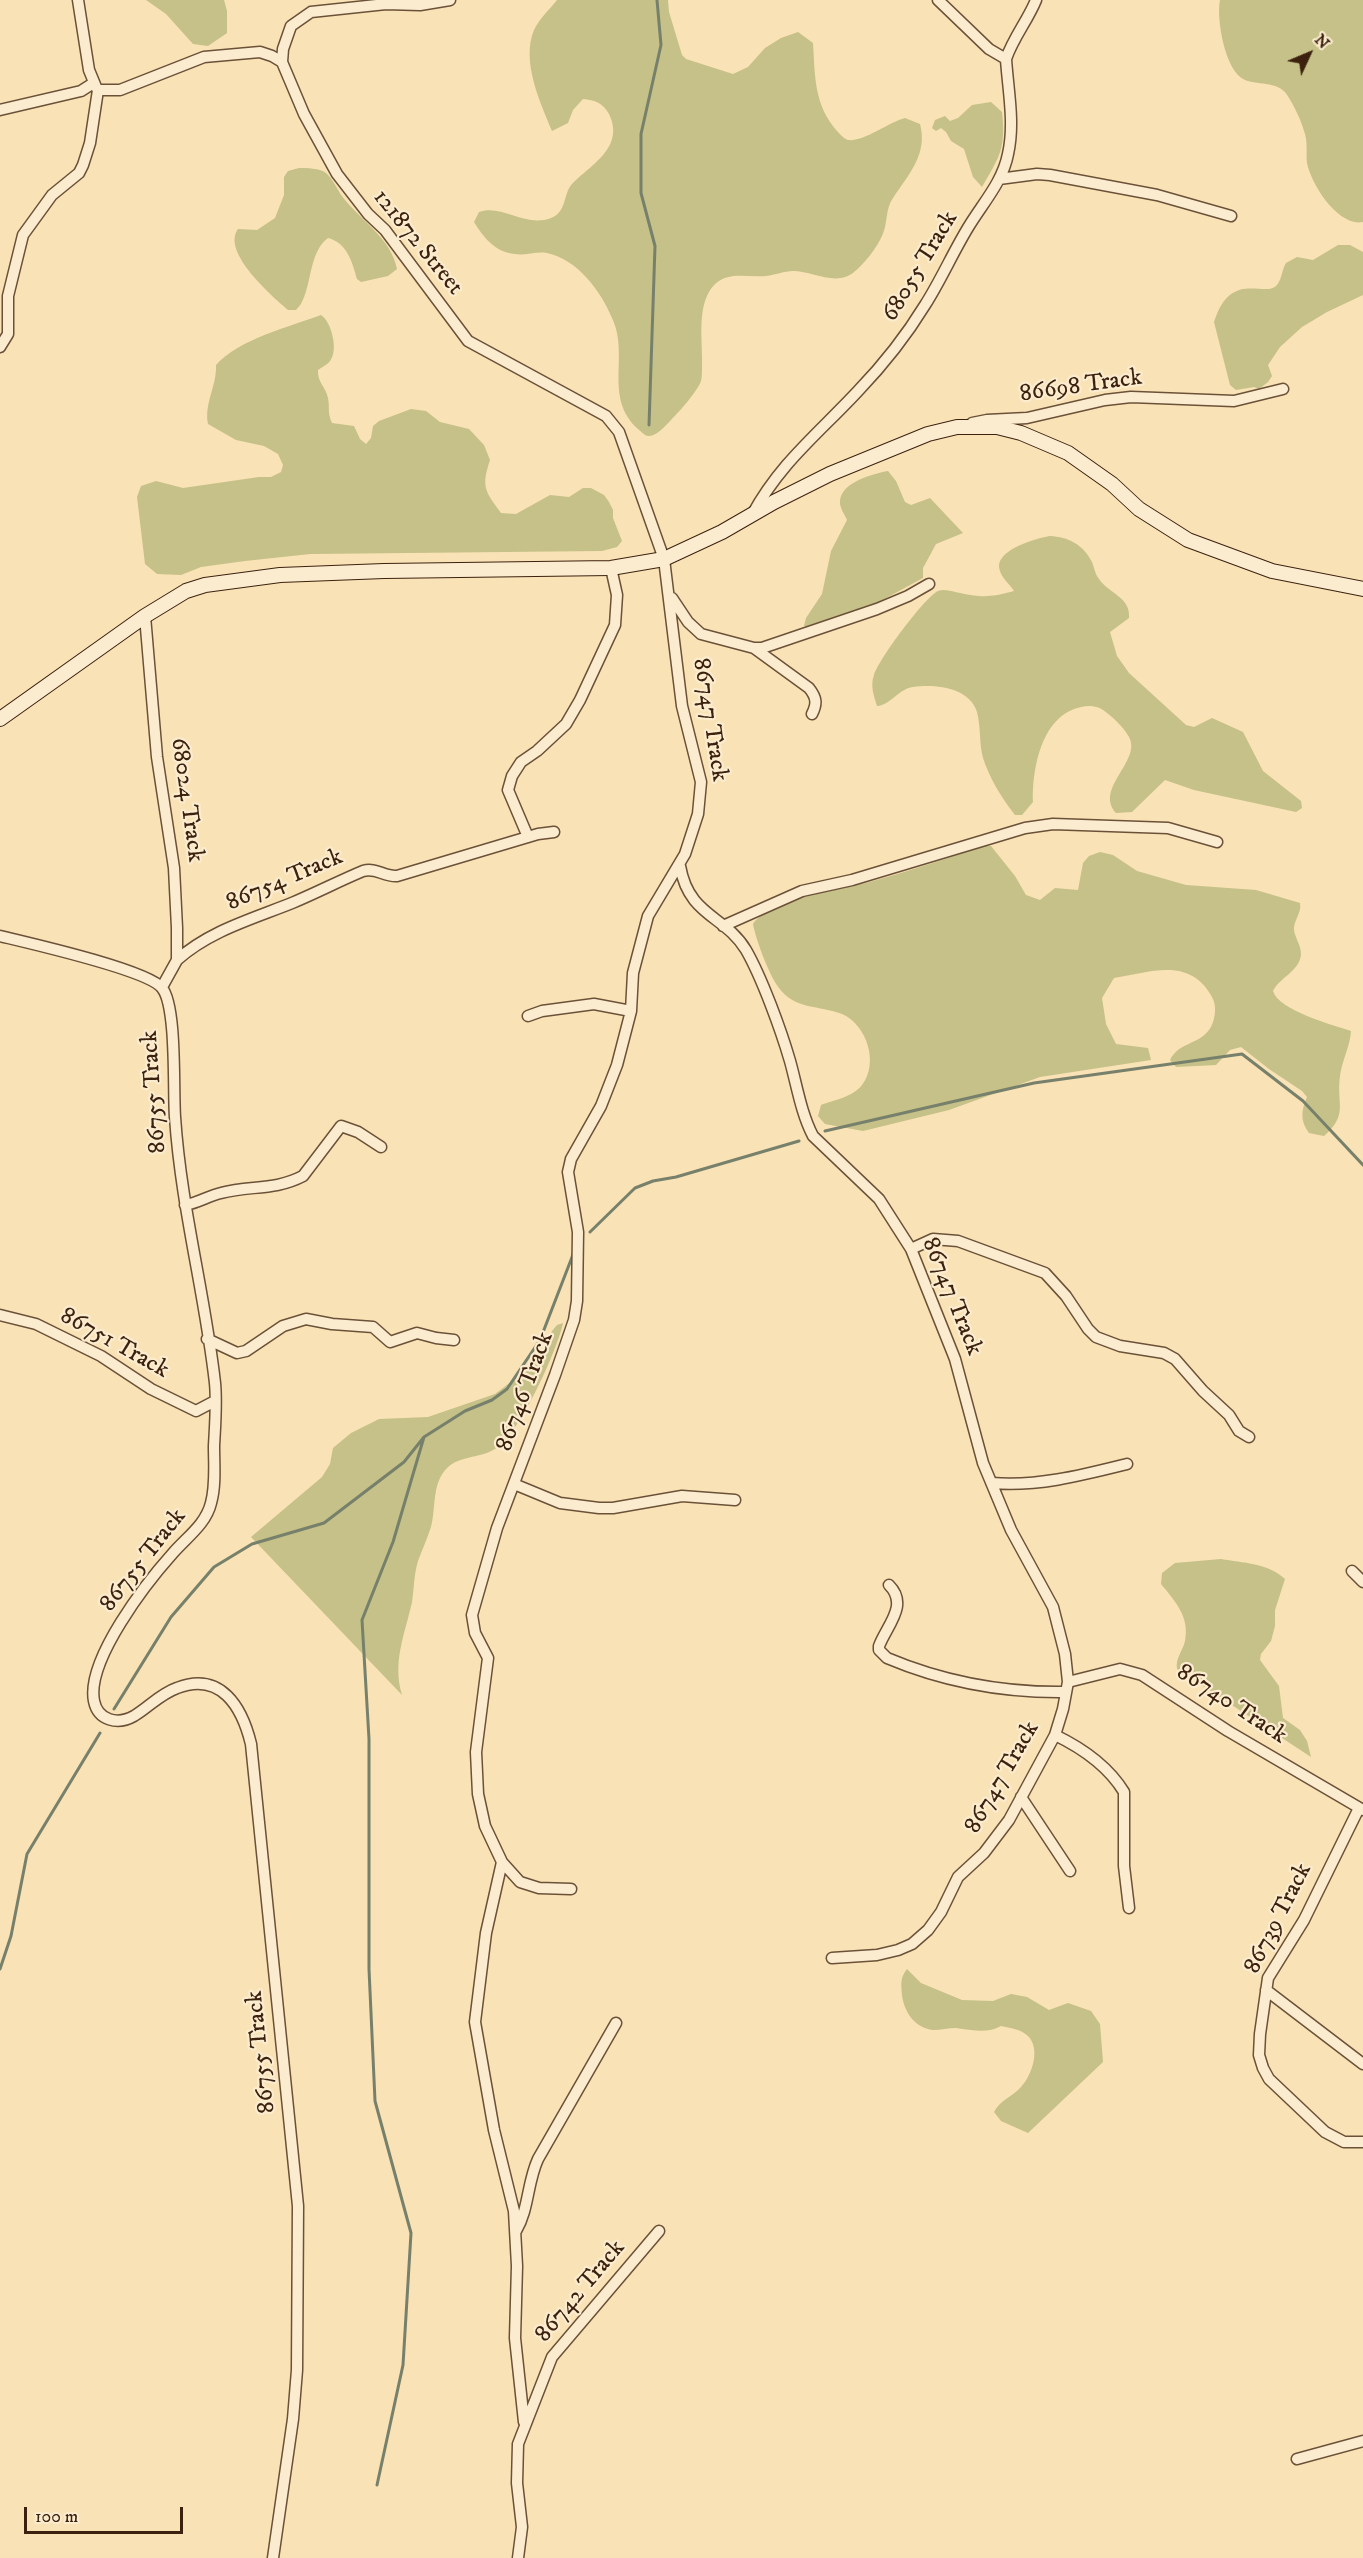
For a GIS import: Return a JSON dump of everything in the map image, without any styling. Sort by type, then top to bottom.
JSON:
[{"type":"street","points":[[0,347],[8,334],[8,296],[23,235],[52,195],[79,173],[88,154],[98,102],[78,0]]},
{"type":"street","points":[[0,110],[95,87],[108,91],[128,87],[204,57],[260,52],[282,62],[283,49],[291,26],[311,12],[450,0]]},
{"type":"street","points":[[938,0],[989,49],[1006,59],[1010,47],[1026,23],[1036,0]]},
{"type":"street","name":"68055 Track","points":[[752,515],[767,487],[782,468],[857,392],[901,340],[925,306],[954,252],[999,179],[1008,156],[1011,134],[1006,59]]},
{"type":"street","name":"121872 Street","points":[[282,62],[304,114],[337,174],[363,208],[385,230],[468,341],[530,377],[594,409],[613,423],[626,447],[664,559]]},
{"type":"street","points":[[999,179],[1050,175],[1148,193],[1231,216]]},
{"type":"street","name":"86698 Track","points":[[957,427],[987,420],[1047,414],[1105,400],[1131,397],[1234,401],[1283,389]]},
{"type":"street","points":[[0,719],[145,615],[186,591],[205,585],[270,576],[372,571],[611,567],[664,559],[722,532],[830,474],[928,434],[957,427],[997,427],[1021,433],[1068,453],[1106,479],[1139,509],[1188,540],[1272,571],[1363,589]]},
{"type":"street","name":"86747 Track","points":[[664,559],[682,706],[701,782],[698,814],[680,866],[682,878],[704,912],[738,938],[748,953],[786,1048],[807,1124],[813,1136],[879,1199],[911,1248],[952,1351],[983,1463],[1011,1530],[1053,1606],[1065,1654],[1067,1687],[1055,1735],[995,1840],[958,1877],[941,1912],[920,1938],[898,1950],[877,1955],[832,1958]]},
{"type":"street","points":[[528,837],[508,790],[512,776],[521,762],[537,752],[566,723],[580,699],[615,625],[617,595],[611,567]]},
{"type":"street","points":[[754,648],[781,643],[877,609],[929,584]]},
{"type":"street","points":[[670,596],[687,622],[701,634],[754,648],[809,688],[815,695],[816,702],[812,714]]},
{"type":"street","name":"68024 Track","points":[[145,615],[157,758],[174,868],[177,960]]},
{"type":"street","points":[[723,926],[802,891],[845,882],[1025,828],[1053,824],[1168,828],[1217,842]]},
{"type":"street","name":"86754 Track","points":[[177,960],[193,946],[211,936],[363,871],[374,869],[391,877],[397,876],[528,837],[554,832]]},
{"type":"street","name":"86746 Track","points":[[571,1889],[529,1886],[510,1873],[502,1862],[485,1826],[478,1794],[478,1727],[489,1666],[486,1650],[472,1624],[472,1615],[488,1555],[566,1346],[577,1301],[578,1232],[568,1172],[571,1159],[608,1091],[624,1042],[631,1011],[633,973],[648,916],[680,866]]},
{"type":"street","points":[[0,936],[128,970],[155,980],[162,987],[177,960]]},
{"type":"street","name":"86755 Track","points":[[162,987],[168,996],[171,1024],[176,1136],[185,1205],[215,1384],[214,1487],[211,1505],[200,1525],[154,1574],[121,1622],[101,1661],[93,1692],[94,1703],[98,1711],[114,1722],[133,1717],[162,1695],[178,1687],[195,1684],[210,1685],[224,1692],[236,1704],[246,1720],[251,1744],[298,2206],[297,2370],[273,2558]]},
{"type":"street","points":[[528,1016],[542,1011],[594,1004],[631,1011]]},
{"type":"street","points":[[185,1205],[200,1203],[218,1194],[269,1188],[303,1176],[341,1126],[358,1132],[381,1147]]},
{"type":"street","points":[[911,1248],[933,1239],[943,1238],[972,1245],[1045,1273],[1066,1296],[1096,1337],[1120,1346],[1164,1353],[1174,1359],[1229,1415],[1239,1431],[1249,1437]]},
{"type":"street","name":"86751 Track","points":[[0,1314],[36,1324],[101,1356],[174,1402],[196,1411],[215,1401]]},
{"type":"street","points":[[207,1339],[237,1353],[246,1351],[283,1326],[306,1319],[332,1324],[373,1327],[390,1342],[417,1333],[454,1340]]},
{"type":"street","points":[[992,1483],[1015,1485],[1036,1483],[1127,1464]]},
{"type":"street","points":[[514,1484],[542,1498],[560,1503],[613,1508],[668,1497],[735,1500]]},
{"type":"street","points":[[1352,1571],[1363,1582]]},
{"type":"street","name":"86740 Track","points":[[889,1585],[897,1596],[899,1605],[881,1640],[879,1650],[887,1658],[953,1681],[1012,1690],[1067,1687],[1120,1669],[1142,1675],[1228,1731],[1361,1809]]},
{"type":"street","points":[[1055,1735],[1087,1753],[1118,1782],[1124,1792],[1124,1866],[1130,1908]]},
{"type":"street","points":[[1021,1797],[1070,1871]]},
{"type":"street","name":"86739 Track","points":[[1361,1809],[1304,1920],[1272,1970],[1266,1990],[1259,2055],[1263,2068],[1275,2085],[1325,2132],[1344,2142],[1363,2142]]},
{"type":"street","points":[[502,1862],[486,1933],[475,2022],[494,2130],[514,2211],[517,2286],[514,2338],[525,2422]]},
{"type":"street","points":[[1266,1990],[1363,2064]]},
{"type":"street","points":[[516,2231],[523,2219],[530,2176],[538,2159],[616,2023]]},
{"type":"street","name":"86742 Track","points":[[518,2558],[522,2527],[517,2459],[520,2435],[552,2357],[659,2230]]},
{"type":"street","points":[[1297,2459],[1363,2440]]},
{"type":"shaded area","points":[[146,0],[224,0],[227,11],[227,33],[208,46],[193,44],[166,14]]},
{"type":"shaded area","points":[[557,0],[668,0],[669,12],[682,55],[686,59],[733,74],[748,67],[765,48],[781,38],[798,32],[813,43],[815,78],[820,100],[829,121],[844,138],[854,140],[861,138],[905,118],[920,124],[921,145],[916,163],[890,202],[884,231],[879,241],[870,256],[854,272],[840,278],[793,271],[766,276],[734,276],[727,277],[715,285],[705,300],[703,309],[702,374],[699,386],[678,412],[652,436],[638,429],[628,417],[622,404],[619,390],[617,332],[595,287],[578,269],[558,256],[547,253],[508,253],[496,247],[486,239],[474,222],[479,212],[488,210],[532,220],[551,218],[560,212],[572,184],[597,162],[610,145],[613,126],[607,110],[601,105],[595,101],[583,99],[573,110],[568,123],[552,131],[538,94],[531,68],[531,42],[536,26]]},
{"type":"shaded area","points":[[1220,0],[1363,0],[1363,222],[1354,222],[1335,211],[1314,182],[1307,163],[1303,127],[1285,92],[1269,84],[1245,80],[1232,67],[1221,31]]},
{"type":"shaded area","points":[[991,102],[1002,112],[1003,135],[997,159],[982,187],[973,177],[964,149],[951,141],[941,128],[936,131],[932,128],[935,120],[945,116],[950,121],[958,118],[972,105]]},
{"type":"shaded area","points":[[299,168],[320,170],[329,176],[345,200],[383,240],[394,258],[397,269],[388,276],[361,282],[357,279],[351,259],[344,248],[328,238],[317,251],[301,304],[296,310],[288,310],[250,272],[236,249],[235,238],[238,229],[257,230],[275,218],[284,195],[284,177],[288,171]]},
{"type":"shaded area","points":[[1338,245],[1350,245],[1363,252],[1363,295],[1302,327],[1280,347],[1268,365],[1272,376],[1259,389],[1254,387],[1236,390],[1230,385],[1214,322],[1221,305],[1229,295],[1238,290],[1272,288],[1280,280],[1286,263],[1297,257],[1313,260]]},
{"type":"shaded area","points":[[321,315],[331,329],[334,343],[333,356],[318,370],[328,398],[332,423],[354,426],[360,439],[366,444],[371,438],[373,426],[379,421],[411,409],[426,411],[440,422],[469,429],[484,445],[490,460],[486,488],[501,513],[516,514],[550,495],[569,497],[583,488],[591,488],[604,495],[609,502],[622,541],[617,547],[602,551],[310,554],[201,567],[181,575],[157,574],[145,564],[137,497],[141,486],[156,481],[183,488],[271,477],[281,472],[283,465],[278,454],[264,446],[236,440],[208,424],[207,416],[216,365],[251,341]]},
{"type":"shaded area","points":[[888,471],[896,481],[905,502],[911,505],[930,498],[963,533],[936,544],[923,568],[923,578],[877,603],[808,628],[804,626],[806,618],[822,594],[831,551],[847,520],[840,506],[842,494],[859,480]]},
{"type":"shaded area","points":[[1050,536],[1069,540],[1080,546],[1092,562],[1099,579],[1126,605],[1129,618],[1110,632],[1117,656],[1129,673],[1186,725],[1194,727],[1212,718],[1243,732],[1263,771],[1301,801],[1302,808],[1296,812],[1194,790],[1165,780],[1132,812],[1116,813],[1111,804],[1111,794],[1129,755],[1131,746],[1129,737],[1119,724],[1104,711],[1098,707],[1088,706],[1068,712],[1057,720],[1048,732],[1037,759],[1033,802],[1022,815],[1015,815],[996,788],[986,766],[977,712],[967,697],[941,687],[913,687],[877,706],[872,683],[874,675],[884,656],[931,596],[944,590],[982,596],[1014,591],[1001,574],[1000,561],[1011,550],[1019,546]]},
{"type":"shaded area","points":[[984,846],[991,846],[1015,876],[1026,895],[1040,900],[1055,888],[1078,890],[1083,863],[1089,856],[1100,852],[1113,855],[1137,871],[1186,885],[1256,890],[1300,903],[1294,930],[1301,951],[1300,960],[1273,991],[1277,998],[1295,1010],[1351,1031],[1340,1076],[1339,1115],[1332,1128],[1324,1136],[1309,1133],[1302,1116],[1307,1097],[1241,1047],[1230,1050],[1216,1065],[1176,1067],[1170,1060],[1178,1050],[1205,1035],[1214,1019],[1215,1006],[1204,986],[1194,977],[1170,970],[1114,978],[1102,998],[1106,1024],[1116,1044],[1148,1048],[1151,1060],[1040,1077],[949,1110],[863,1131],[825,1124],[818,1116],[821,1105],[854,1092],[867,1076],[870,1066],[868,1045],[864,1035],[851,1019],[833,1011],[800,1004],[785,995],[767,966],[753,924],[775,907],[791,901],[887,877]]},
{"type":"shaded area","points":[[563,1323],[536,1391],[505,1441],[487,1453],[458,1461],[445,1470],[440,1478],[436,1489],[431,1527],[418,1561],[412,1602],[401,1648],[398,1671],[402,1695],[251,1537],[322,1477],[330,1464],[333,1448],[351,1433],[379,1419],[428,1417],[495,1394],[533,1365],[552,1331],[557,1325]]},
{"type":"shaded area","points":[[1221,1559],[1263,1567],[1285,1579],[1275,1610],[1275,1626],[1271,1641],[1261,1654],[1260,1660],[1279,1686],[1283,1718],[1300,1730],[1307,1741],[1311,1757],[1177,1669],[1177,1661],[1185,1641],[1185,1624],[1180,1610],[1161,1584],[1162,1573],[1175,1563]]},
{"type":"shaded area","points":[[907,1969],[921,1983],[962,2000],[993,2001],[1011,1994],[1027,1997],[1049,2010],[1068,2003],[1091,2011],[1100,2024],[1103,2062],[1028,2133],[1001,2121],[994,2112],[999,2104],[1021,2087],[1029,2076],[1034,2055],[1032,2041],[1022,2032],[1001,2026],[979,2031],[956,2028],[933,2030],[921,2026],[908,2013],[903,2001],[902,1981]]},
{"type":"waterway","points":[[649,425],[655,246],[641,193],[641,134],[661,45],[657,0]]},
{"type":"waterway","points":[[825,1131],[1034,1083],[1242,1054],[1303,1101],[1363,1165]]},
{"type":"waterway","points":[[590,1232],[635,1188],[799,1141]]},
{"type":"waterway","points":[[114,1709],[171,1617],[214,1567],[252,1544],[324,1523],[404,1462],[424,1437],[465,1411],[492,1400],[507,1389],[540,1340],[574,1252]]},
{"type":"waterway","points":[[377,2485],[403,2365],[411,2233],[375,2101],[369,1969],[369,1739],[362,1620],[393,1542],[424,1437]]},
{"type":"waterway","points":[[0,1969],[11,1936],[27,1854],[100,1733]]}]
